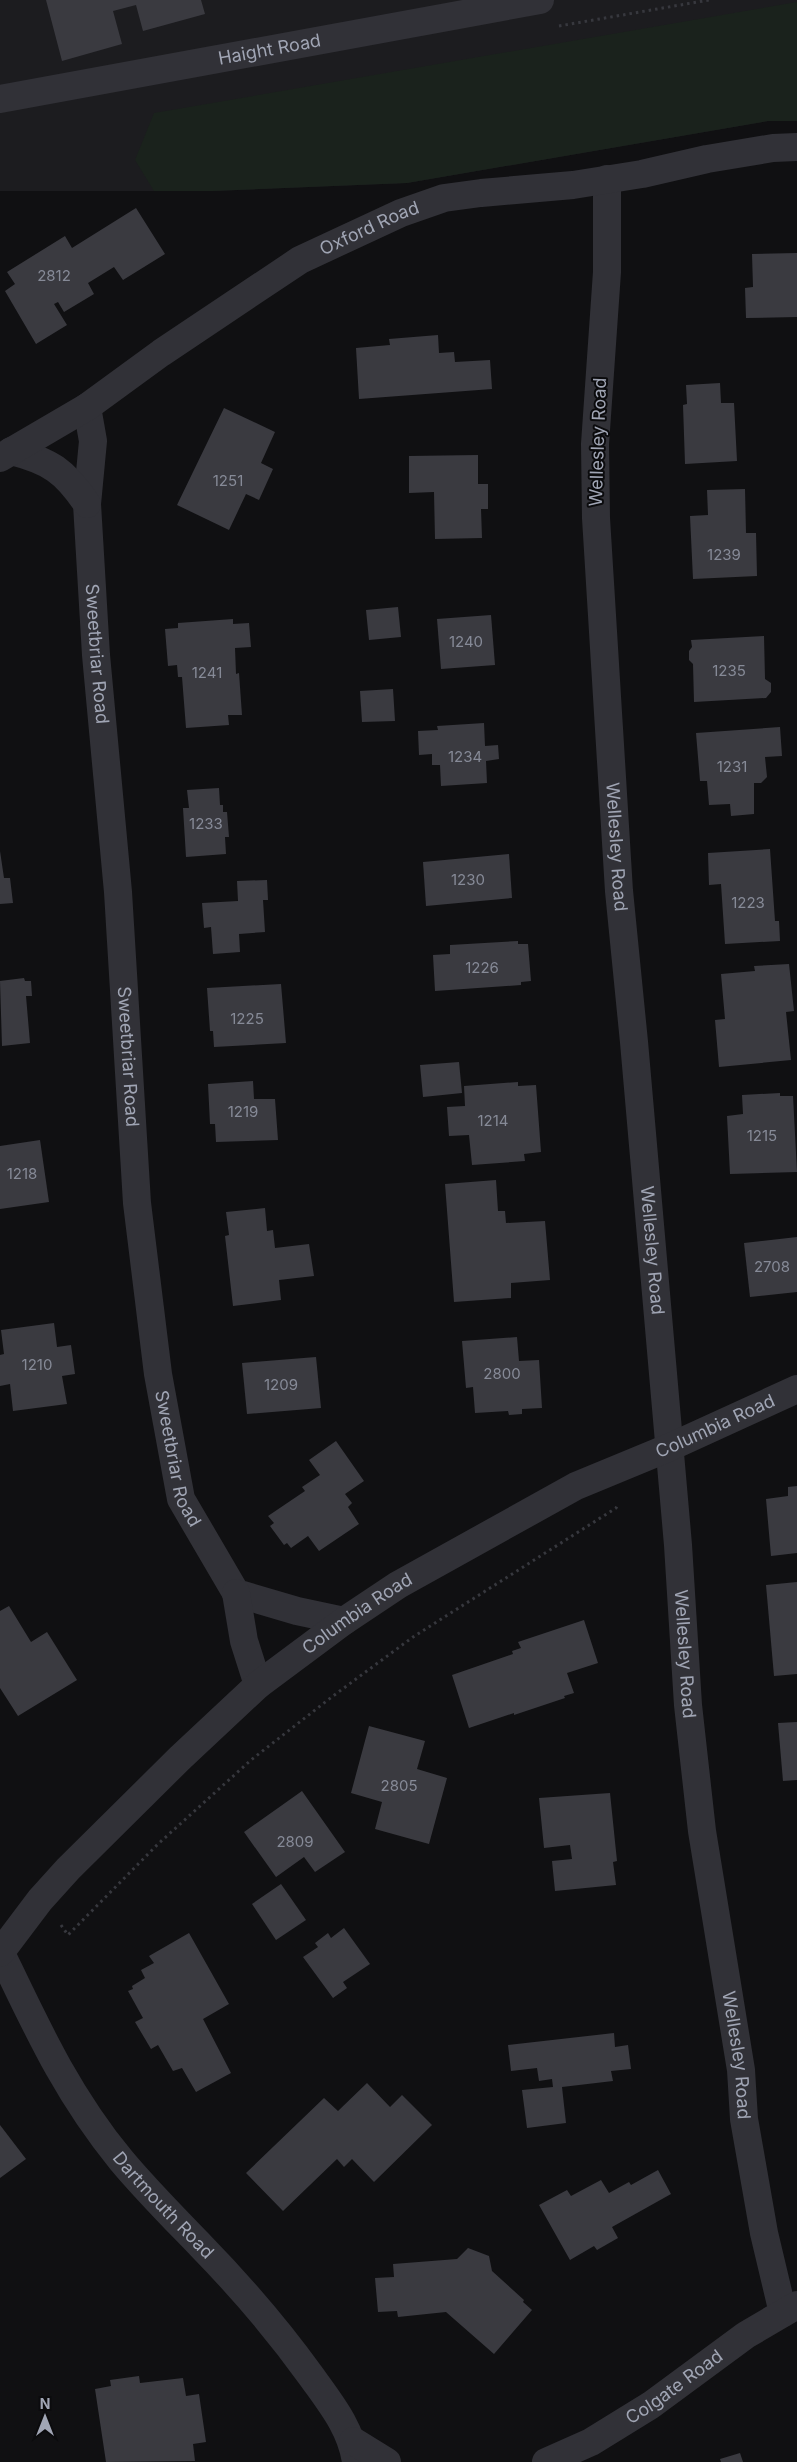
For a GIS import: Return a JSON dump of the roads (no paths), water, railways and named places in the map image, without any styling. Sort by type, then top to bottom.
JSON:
[{"type":"street","name":"Haight Road","points":[[0,99],[540,0]]},
{"type":"street","name":"Oxford Road","points":[[6,455],[88,407],[161,353],[300,260],[354,232],[401,213],[444,198],[573,185],[642,174],[707,159],[773,148],[797,148]]},
{"type":"street","name":"Wellesley Road","points":[[607,179],[606,272],[595,444],[596,518],[619,891],[678,1545],[688,1705],[702,1831],[741,2070],[744,2119],[764,2233],[790,2309]]},
{"type":"street","name":"Sweetbriar Road","points":[[88,407],[93,441],[88,504],[96,655],[118,892],[137,1203],[158,1374],[181,1499],[236,1592],[244,1641],[258,1685]]},
{"type":"street","points":[[6,455],[33,457],[55,466],[73,483],[88,504]]},
{"type":"street","name":"Columbia Road","points":[[0,1952],[40,1900],[108,1828],[258,1685],[344,1621],[398,1586],[576,1486],[668,1448],[797,1389]]},
{"type":"street","points":[[236,1592],[297,1611],[344,1621]]},
{"type":"street","name":"Dartmouth Road","points":[[0,1952],[40,2037],[80,2106],[121,2160],[256,2306],[340,2416],[354,2452],[387,2462]]},
{"type":"street","name":"Colgate Road","points":[[546,2462],[592,2442],[629,2419],[746,2335],[790,2309]]}]
